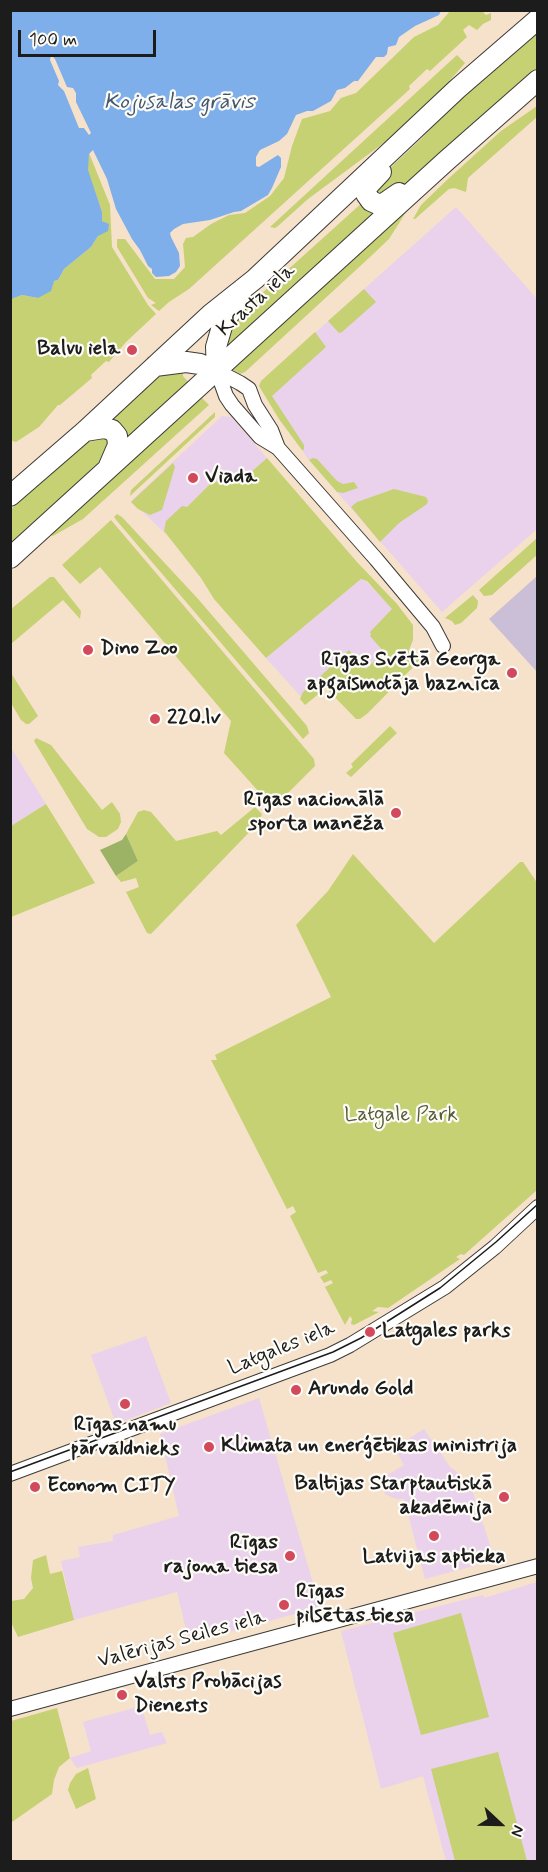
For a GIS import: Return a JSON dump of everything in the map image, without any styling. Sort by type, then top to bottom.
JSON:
[{"type":"highway","name":"Krasta iela","points":[[10,496],[85,431],[211,314],[255,279],[443,102],[537,18]]},
{"type":"highway","name":"Krasta iela","points":[[10,558],[537,80]]},
{"type":"highway","points":[[443,102],[435,120],[371,181],[366,188],[366,194],[373,203],[389,202],[421,175],[446,162]]},
{"type":"highway","points":[[155,366],[186,362],[200,364],[217,371],[216,347],[223,323],[255,279]]},
{"type":"highway","points":[[85,431],[104,428],[112,430],[117,436],[118,445],[107,472]]},
{"type":"street","points":[[217,371],[226,396],[232,405],[260,437],[278,448],[410,598],[433,627],[443,646]]},
{"type":"street","points":[[217,371],[249,390],[278,448]]},
{"type":"street","name":"Latgales iela","points":[[10,1474],[330,1355],[350,1345],[445,1287],[495,1247],[537,1207]]},
{"type":"street","name":"Valērijas Seiles iela","points":[[10,1709],[537,1566]]},
{"type":"shaded area","points":[[456,207],[537,299],[537,529],[442,612],[309,460],[279,419],[259,386],[261,381]]},
{"type":"shaded area","name":"Viada","points":[[222,416],[231,417],[267,458],[250,473],[211,483],[164,530],[166,534],[131,501]]},
{"type":"shaded area","points":[[537,576],[537,672],[489,619]]},
{"type":"shaded area","points":[[361,579],[366,581],[394,609],[386,651],[367,671],[350,654],[303,699],[266,658]]},
{"type":"shaded area","points":[[10,746],[46,804],[11,826],[10,826]]},
{"type":"shaded area","points":[[146,1336],[171,1403],[116,1424],[91,1355]]},
{"type":"shaded area","points":[[259,1398],[320,1607],[189,1642],[177,1592],[74,1620],[61,1561],[80,1557],[78,1547],[113,1541],[113,1535],[179,1516],[160,1434]]},
{"type":"shaded area","points":[[424,1429],[451,1468],[473,1493],[495,1560],[425,1579],[404,1499],[396,1499],[385,1494],[379,1480],[404,1465],[394,1448]]},
{"type":"shaded area","points":[[537,1582],[537,1861],[446,1861],[423,1776],[381,1789],[341,1631],[483,1595],[484,1598]]},
{"type":"shaded area","points":[[141,1706],[150,1735],[162,1732],[167,1743],[77,1768],[70,1758],[91,1751],[83,1722]]},
{"type":"green space","points":[[450,11],[482,11],[486,15],[491,13],[491,20],[477,30],[469,25],[463,30],[467,37],[430,71],[427,69],[409,86],[410,89],[189,289],[159,311],[151,305],[156,303],[148,298],[117,247],[117,239],[125,239],[155,279],[174,279],[185,267],[183,244],[186,238],[193,237],[229,215],[245,213],[270,196],[284,178],[302,119],[330,111],[341,98],[356,93],[414,37],[438,25]]},
{"type":"green space","points":[[537,27],[537,68],[397,191],[381,198],[374,190],[376,181],[421,139],[460,97]]},
{"type":"green space","points":[[457,55],[465,63],[425,109],[308,199],[278,226],[270,227]]},
{"type":"green space","points":[[537,106],[537,117],[468,178],[466,192],[454,188],[449,189],[413,219],[421,205],[448,179],[501,131]]},
{"type":"green space","points":[[89,153],[110,205],[112,247],[156,314],[126,342],[109,362],[106,361],[91,375],[92,378],[58,405],[39,427],[16,442],[10,440],[10,299],[22,295],[38,298],[54,281],[58,280],[64,269],[91,247],[98,236],[104,222],[87,170]]},
{"type":"green space","points":[[364,201],[369,210],[379,216],[224,355],[226,336],[241,312]]},
{"type":"green space","points":[[408,209],[389,239],[369,258],[245,372],[240,374],[233,370],[232,368]]},
{"type":"green space","points":[[364,289],[376,302],[339,333],[328,321]]},
{"type":"green space","points":[[315,332],[326,347],[272,396],[304,445],[304,450],[302,450],[279,419],[259,386],[261,381]]},
{"type":"green space","points":[[183,368],[183,376],[191,385],[123,446],[106,420],[158,377],[169,371]]},
{"type":"green space","points":[[201,397],[209,405],[83,519],[53,536],[50,534]]},
{"type":"green space","points":[[215,412],[215,417],[130,496],[131,490]]},
{"type":"green space","points":[[110,437],[107,454],[11,547],[11,509],[92,438]]},
{"type":"green space","points":[[267,458],[413,625],[413,640],[409,650],[410,654],[419,657],[419,661],[360,719],[356,719],[326,688],[305,705],[300,699],[303,692],[349,650],[366,669],[384,652],[370,636],[370,632],[392,609],[367,581],[361,579],[266,658],[214,599],[201,578],[164,531],[166,521],[182,506],[187,507],[211,483],[250,473]]},
{"type":"green space","points":[[317,459],[337,481],[343,484],[354,482],[358,488],[343,493],[337,492],[309,460]]},
{"type":"green space","points":[[173,463],[175,467],[162,510],[150,515],[138,509],[131,502]]},
{"type":"green space","points":[[394,489],[426,497],[428,501],[399,523],[380,542],[351,507],[357,502]]},
{"type":"green space","points":[[117,514],[199,600],[307,726],[309,733],[303,739],[117,521],[114,517]]},
{"type":"green space","points":[[111,520],[314,759],[315,766],[276,805],[269,803],[224,753],[231,721],[100,567],[80,584],[62,565]]},
{"type":"green space","points":[[537,538],[537,555],[492,595],[484,596],[479,590]]},
{"type":"green space","points":[[50,577],[54,577],[81,611],[80,619],[63,600],[11,644],[11,609]]},
{"type":"green space","points":[[473,595],[478,601],[477,608],[461,623],[455,625],[445,618]]},
{"type":"green space","points":[[11,673],[38,716],[29,724],[21,720],[11,703]]},
{"type":"green space","points":[[390,726],[397,733],[351,777],[346,773],[353,767],[351,764]]},
{"type":"green space","points":[[36,738],[51,745],[102,810],[112,802],[120,814],[121,822],[118,829],[106,837],[99,837],[87,829],[34,741]]},
{"type":"green space","points":[[46,804],[95,883],[11,917],[11,826]]},
{"type":"green space","points":[[255,807],[262,814],[260,821],[151,934],[147,933],[126,892],[139,887],[136,878],[121,882],[116,876],[138,861],[126,834],[138,812],[144,810],[151,812],[176,841],[217,831],[221,835]]},
{"type":"green space","points":[[126,834],[138,861],[116,876],[100,850],[122,840]]},
{"type":"green space","name":"Latgale Park","points":[[353,854],[434,943],[520,862],[523,862],[538,884],[537,1190],[464,1255],[456,1257],[460,1259],[388,1308],[378,1307],[372,1311],[379,1312],[354,1325],[351,1324],[350,1316],[345,1325],[325,1287],[333,1283],[331,1280],[324,1283],[320,1277],[328,1273],[326,1270],[318,1273],[290,1216],[296,1212],[293,1206],[287,1209],[211,1060],[217,1060],[215,1055],[331,997],[296,925],[328,891]]},
{"type":"green space","points":[[46,1555],[50,1574],[62,1571],[74,1620],[18,1637],[11,1622],[11,1601],[24,1599],[33,1588],[31,1578],[33,1560]]},
{"type":"green space","points":[[461,1613],[489,1717],[421,1735],[393,1633]]},
{"type":"green space","points":[[57,1708],[70,1758],[59,1767],[52,1794],[12,1822],[10,1819],[11,1721]]},
{"type":"green space","points":[[498,1752],[527,1861],[455,1861],[431,1769]]},
{"type":"green space","points":[[88,1768],[96,1799],[76,1809],[68,1790],[70,1783],[76,1774]]},
{"type":"water","name":"Kojusalas grāvis","points":[[11,10],[441,10],[439,15],[415,26],[399,37],[396,45],[388,47],[384,57],[376,57],[358,81],[337,90],[331,101],[313,111],[296,115],[287,134],[279,141],[260,150],[256,157],[256,166],[259,167],[278,155],[281,158],[281,167],[268,195],[241,211],[210,220],[183,224],[174,229],[170,233],[179,253],[180,266],[169,276],[156,277],[152,273],[152,269],[148,266],[116,209],[107,179],[93,150],[89,154],[88,170],[102,212],[102,221],[109,224],[108,231],[98,236],[91,247],[64,269],[58,280],[54,281],[51,291],[38,298],[22,295],[11,299]],"holes":[[[51,55],[67,87],[73,88],[76,93],[76,102],[91,133],[89,135],[84,128],[79,128],[64,91],[58,85],[59,81],[50,60]]]},
{"type":"tram line","points":[[10,1472],[333,1352],[361,1338],[440,1288],[538,1204]]},
{"type":"place","name":"Balvu iela","points":[[132,350]]},
{"type":"place","name":"Viada","points":[[193,478]]},
{"type":"place","name":"Dino Zoo","points":[[88,650]]},
{"type":"place","name":"Rīgas Svētā Georga apgaismotāja baznīca","points":[[512,673]]},
{"type":"place","name":"220.lv","points":[[155,719]]},
{"type":"place","name":"Rīgas nacionālā sporta manēža","points":[[396,813]]},
{"type":"place","name":"Latgales parks","points":[[370,1332]]},
{"type":"place","name":"Arundo Gold","points":[[296,1390]]},
{"type":"place","name":"Rīgas namu pārvaldnieks","points":[[125,1404]]},
{"type":"place","name":"Klimata un enerģētikas ministrija","points":[[209,1447]]},
{"type":"place","name":"Econom CITY","points":[[35,1487]]},
{"type":"place","name":"Baltijas Starptautiskā akadēmija","points":[[504,1497]]},
{"type":"place","name":"Latvijas aptieka","points":[[434,1536]]},
{"type":"place","name":"Rīgas rajona tiesa","points":[[290,1556]]},
{"type":"place","name":"Rīgas pilsētas tiesa","points":[[284,1605]]},
{"type":"place","name":"Valsts Probācijas Dienests","points":[[122,1695]]}]
